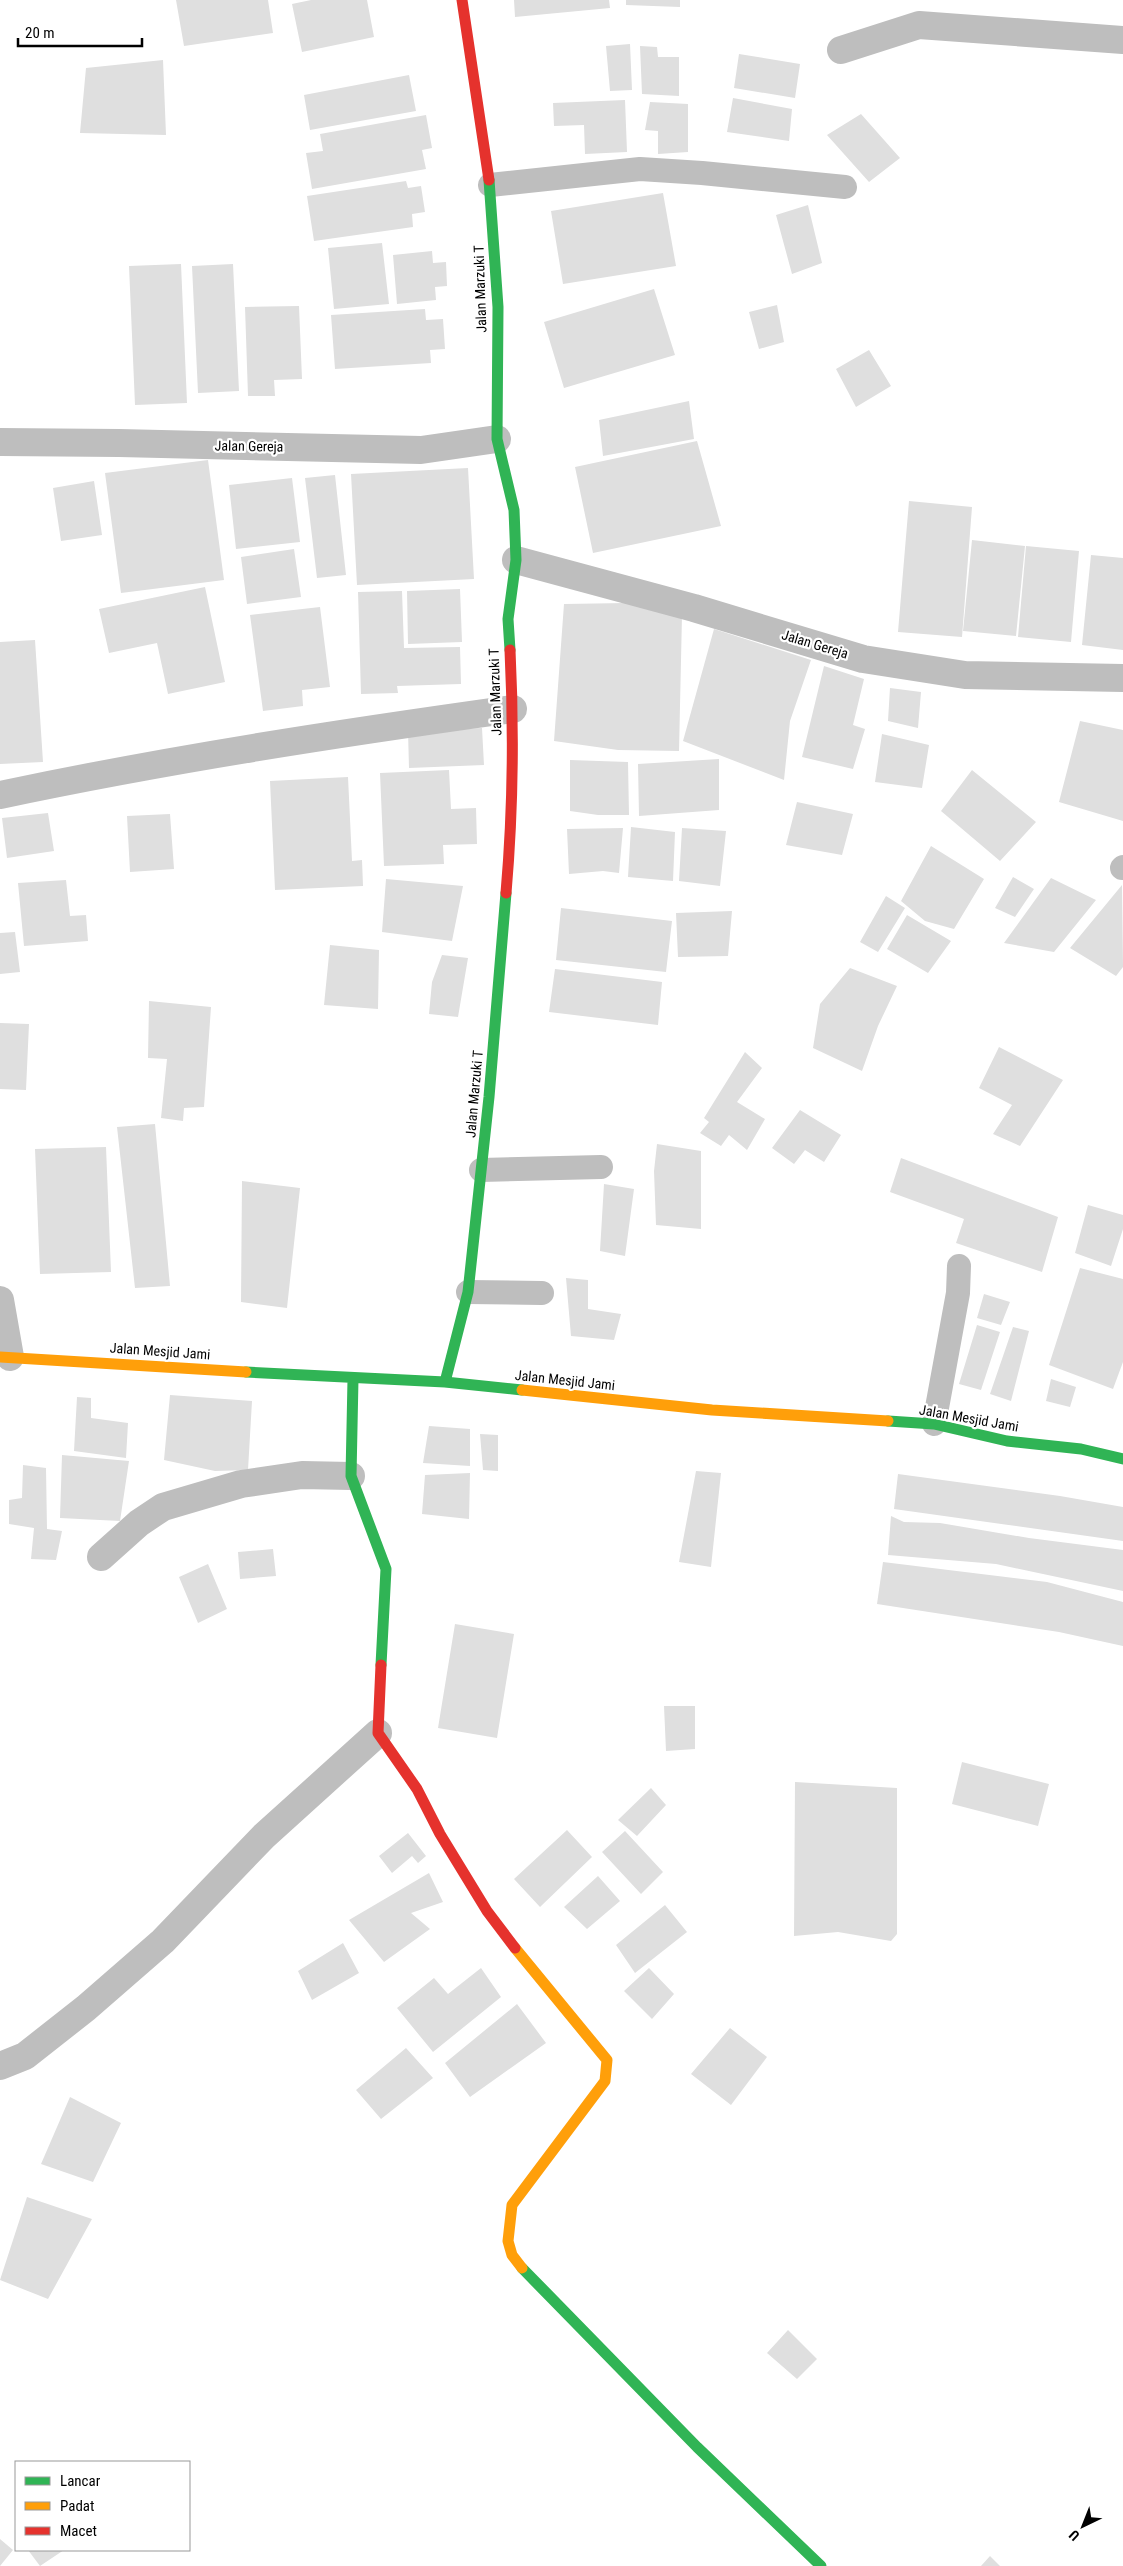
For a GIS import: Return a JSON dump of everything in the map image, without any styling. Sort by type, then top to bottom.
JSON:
[{"type":"street","name":"Jalan Marzuki T","points":[[446,1382],[468,1292],[481,1170],[510,845],[513,709],[508,619],[516,560],[514,510],[497,439],[498,307],[490,185],[462,0]]},
{"type":"street","points":[[840,50],[919,24],[1123,40]]},
{"type":"street","name":"Jalan Gereja","points":[[0,442],[119,442],[420,450],[497,439]]},
{"type":"street","name":"Jalan Gereja","points":[[516,560],[694,608],[863,659],[965,675],[1123,678]]},
{"type":"street","points":[[0,794],[82,777],[352,732],[513,709]]},
{"type":"street","points":[[0,1300],[5,1357]]},
{"type":"street","name":"Jalan Mesjid Jami","points":[[5,1357],[353,1379],[446,1382],[712,1410],[934,1424],[1007,1441],[1071,1448],[1123,1459]]},
{"type":"street","points":[[353,1379],[351,1476],[386,1569],[378,1732],[417,1789],[440,1834],[487,1911],[524,1961],[606,2060],[605,2081],[512,2205],[508,2219],[510,2252],[516,2262],[698,2447],[821,2566]]},
{"type":"street","points":[[101,1557],[140,1522],[163,1507],[240,1484],[302,1475],[351,1476]]},
{"type":"street","points":[[0,2066],[25,2056],[86,2008],[163,1941],[264,1836],[378,1732]]},
{"type":"lane","points":[[490,185],[640,170],[702,173],[845,187]]},
{"type":"lane","points":[[481,1170],[601,1167]]},
{"type":"lane","points":[[934,1424],[958,1293],[959,1266]]},
{"type":"lane","points":[[468,1292],[542,1293]]},
{"type":"building","points":[[176,0],[268,0],[273,33],[184,46]]},
{"type":"building","points":[[311,0],[367,0],[374,37],[302,52],[292,4]]},
{"type":"building","points":[[514,0],[609,0],[610,8],[515,17]]},
{"type":"building","points":[[626,0],[680,0],[680,7],[626,5]]},
{"type":"building","points":[[630,44],[632,90],[610,91],[606,46]]},
{"type":"building","points":[[640,46],[657,47],[658,57],[679,57],[679,96],[642,94]]},
{"type":"building","points":[[739,54],[800,64],[795,98],[734,88]]},
{"type":"building","points":[[163,60],[166,135],[80,133],[86,68]]},
{"type":"building","points":[[409,75],[416,111],[310,130],[304,95]]},
{"type":"building","points":[[733,98],[792,109],[789,141],[727,132]]},
{"type":"building","points":[[625,100],[627,152],[585,154],[584,125],[554,126],[553,103]]},
{"type":"building","points":[[650,102],[688,104],[688,152],[658,154],[658,131],[645,130]]},
{"type":"building","points":[[861,114],[900,158],[869,182],[827,135]]},
{"type":"building","points":[[426,115],[432,148],[422,150],[426,169],[312,189],[306,153],[323,151],[320,134]]},
{"type":"building","points":[[406,181],[408,188],[421,186],[425,212],[412,214],[413,227],[314,241],[307,196]]},
{"type":"building","points":[[663,193],[676,266],[563,284],[551,211]]},
{"type":"building","points":[[808,205],[822,263],[792,274],[776,215]]},
{"type":"building","points":[[382,243],[389,304],[334,309],[328,248]]},
{"type":"building","points":[[432,251],[433,263],[446,262],[447,286],[435,287],[436,300],[397,304],[393,255]]},
{"type":"building","points":[[181,264],[187,403],[135,405],[129,266]]},
{"type":"building","points":[[233,264],[239,391],[198,393],[192,266]]},
{"type":"building","points":[[654,289],[675,355],[564,388],[544,322]]},
{"type":"building","points":[[777,305],[784,342],[759,349],[749,312]]},
{"type":"building","points":[[299,306],[302,379],[274,380],[275,396],[248,396],[245,307]]},
{"type":"building","points":[[425,309],[426,320],[443,319],[445,349],[430,350],[431,363],[335,369],[331,315]]},
{"type":"building","points":[[869,350],[891,386],[856,407],[836,369]]},
{"type":"building","points":[[689,401],[694,439],[603,456],[599,420]]},
{"type":"building","points":[[697,441],[721,526],[593,553],[575,467]]},
{"type":"building","points":[[208,460],[224,580],[121,593],[105,473]]},
{"type":"building","points":[[468,468],[474,579],[357,585],[351,474]]},
{"type":"building","points":[[335,475],[346,575],[317,578],[305,478]]},
{"type":"building","points":[[292,478],[300,542],[236,549],[229,485]]},
{"type":"building","points":[[94,481],[102,535],[61,541],[53,488]]},
{"type":"building","points":[[909,501],[972,507],[962,637],[898,632]]},
{"type":"building","points":[[972,540],[1025,546],[1016,636],[963,631]]},
{"type":"building","points":[[1026,546],[1079,551],[1071,642],[1018,637]]},
{"type":"building","points":[[294,549],[301,597],[247,604],[241,557]]},
{"type":"building","points":[[1091,555],[1123,558],[1123,650],[1082,645]]},
{"type":"building","points":[[205,587],[225,682],[168,694],[157,643],[109,653],[99,609]]},
{"type":"building","points":[[460,589],[462,642],[408,644],[407,591]]},
{"type":"building","points":[[402,591],[404,648],[460,647],[461,684],[397,686],[398,693],[361,694],[358,592]]},
{"type":"building","points":[[626,603],[682,615],[679,751],[618,750],[554,741],[564,604]]},
{"type":"building","points":[[320,607],[330,687],[302,690],[303,706],[263,711],[250,615]]},
{"type":"building","points":[[714,629],[811,660],[790,721],[784,780],[683,741]]},
{"type":"building","points":[[35,640],[43,762],[0,764],[0,642]]},
{"type":"building","points":[[824,666],[864,679],[853,725],[865,729],[853,769],[802,757]]},
{"type":"building","points":[[890,688],[921,692],[918,728],[888,721]]},
{"type":"building","points":[[1080,721],[1123,730],[1123,821],[1059,802]]},
{"type":"building","points":[[482,728],[484,765],[409,768],[408,731]]},
{"type":"building","points":[[882,734],[929,745],[922,788],[875,782]]},
{"type":"building","points":[[719,759],[719,810],[639,816],[638,764]]},
{"type":"building","points":[[570,760],[628,762],[629,815],[598,815],[570,811]]},
{"type":"building","points":[[449,770],[451,809],[476,808],[477,844],[443,845],[444,864],[384,866],[380,773]]},
{"type":"building","points":[[972,770],[1036,822],[1000,861],[941,811]]},
{"type":"building","points":[[348,777],[352,861],[362,860],[363,886],[275,890],[270,781]]},
{"type":"building","points":[[797,802],[853,814],[842,855],[786,845]]},
{"type":"building","points":[[48,813],[54,851],[7,858],[2,818]]},
{"type":"building","points":[[170,814],[174,869],[130,872],[127,816]]},
{"type":"building","points":[[631,827],[675,832],[673,881],[628,877]]},
{"type":"building","points":[[623,828],[619,873],[603,871],[569,874],[567,829]]},
{"type":"building","points":[[682,828],[726,831],[720,886],[679,881]]},
{"type":"building","points":[[931,846],[984,879],[954,929],[925,921],[901,901]]},
{"type":"building","points":[[1013,877],[1034,889],[1015,917],[995,908]]},
{"type":"building","points":[[1051,878],[1096,900],[1054,952],[1004,943]]},
{"type":"building","points":[[386,879],[463,886],[452,941],[382,932]]},
{"type":"building","points":[[66,880],[70,916],[86,915],[88,941],[24,946],[18,883]]},
{"type":"building","points":[[1122,885],[1123,967],[1116,976],[1070,948]]},
{"type":"building","points":[[886,896],[905,908],[878,952],[860,942]]},
{"type":"building","points":[[561,908],[672,921],[666,972],[556,960]]},
{"type":"building","points":[[732,911],[728,956],[678,957],[676,913]]},
{"type":"building","points":[[907,915],[951,941],[928,973],[887,949]]},
{"type":"building","points":[[15,932],[20,972],[0,974],[0,933]]},
{"type":"building","points":[[330,945],[379,950],[378,1009],[324,1005]]},
{"type":"building","points":[[442,955],[468,958],[458,1017],[429,1014],[432,982]]},
{"type":"building","points":[[850,968],[897,986],[878,1026],[862,1071],[813,1048],[820,1004]]},
{"type":"building","points":[[555,969],[662,982],[658,1025],[549,1012]]},
{"type":"building","points":[[149,1001],[211,1007],[204,1107],[184,1108],[183,1121],[161,1118],[167,1059],[148,1058]]},
{"type":"building","points":[[0,1023],[29,1024],[26,1090],[0,1089]]},
{"type":"building","points":[[999,1047],[1063,1080],[1020,1146],[993,1134],[1012,1105],[979,1088]]},
{"type":"building","points":[[745,1052],[762,1068],[737,1102],[765,1119],[747,1150],[729,1135],[721,1146],[700,1133],[709,1122],[704,1118]]},
{"type":"building","points":[[800,1110],[841,1135],[824,1162],[805,1150],[794,1164],[772,1148]]},
{"type":"building","points":[[155,1124],[170,1286],[135,1288],[117,1127]]},
{"type":"building","points":[[657,1144],[701,1151],[701,1229],[656,1225],[654,1171]]},
{"type":"building","points":[[106,1147],[111,1272],[40,1274],[35,1149]]},
{"type":"building","points":[[901,1158],[1058,1217],[1042,1272],[956,1243],[964,1219],[890,1192]]},
{"type":"building","points":[[242,1181],[300,1188],[287,1308],[241,1302]]},
{"type":"building","points":[[604,1184],[634,1189],[625,1256],[600,1251]]},
{"type":"building","points":[[1088,1205],[1123,1215],[1123,1229],[1111,1266],[1075,1253]]},
{"type":"building","points":[[1080,1268],[1123,1279],[1123,1362],[1113,1389],[1049,1365]]},
{"type":"building","points":[[566,1278],[588,1280],[588,1309],[621,1314],[614,1340],[571,1336]]},
{"type":"building","points":[[984,1294],[1010,1302],[1001,1325],[977,1318]]},
{"type":"building","points":[[977,1325],[1000,1332],[981,1390],[959,1384]]},
{"type":"building","points":[[1013,1327],[1029,1331],[1011,1401],[990,1394]]},
{"type":"building","points":[[1051,1379],[1076,1387],[1070,1407],[1046,1401]]},
{"type":"building","points":[[170,1395],[252,1401],[248,1470],[215,1471],[164,1460]]},
{"type":"building","points":[[77,1397],[91,1398],[91,1418],[128,1423],[126,1458],[74,1451]]},
{"type":"building","points":[[429,1426],[470,1429],[470,1466],[423,1463]]},
{"type":"building","points":[[480,1434],[498,1435],[498,1471],[483,1470]]},
{"type":"building","points":[[62,1455],[129,1461],[120,1521],[60,1518]]},
{"type":"building","points":[[23,1465],[46,1468],[47,1529],[62,1531],[56,1560],[31,1559],[34,1528],[9,1524],[9,1500],[22,1498]]},
{"type":"building","points":[[696,1471],[721,1473],[711,1567],[679,1562]]},
{"type":"building","points":[[470,1473],[469,1519],[422,1514],[425,1475]]},
{"type":"building","points":[[898,1474],[1060,1496],[1123,1507],[1123,1541],[894,1509]]},
{"type":"building","points":[[891,1516],[904,1522],[940,1523],[1029,1538],[1123,1550],[1123,1591],[996,1564],[888,1555]]},
{"type":"building","points":[[273,1549],[276,1576],[240,1579],[238,1552]]},
{"type":"building","points":[[883,1562],[1047,1582],[1123,1602],[1123,1646],[1059,1632],[877,1604]]},
{"type":"building","points":[[208,1564],[227,1609],[198,1623],[179,1577]]},
{"type":"building","points":[[455,1624],[514,1634],[497,1738],[438,1728]]},
{"type":"building","points":[[664,1706],[695,1706],[695,1749],[666,1751]]},
{"type":"building","points":[[962,1762],[1049,1784],[1038,1826],[952,1804]]},
{"type":"building","points":[[795,1782],[897,1788],[897,1934],[891,1941],[838,1932],[794,1936]]},
{"type":"building","points":[[651,1788],[666,1805],[637,1836],[618,1820]]},
{"type":"building","points":[[567,1830],[592,1857],[540,1907],[514,1879]]},
{"type":"building","points":[[625,1831],[663,1872],[641,1894],[602,1852]]},
{"type":"building","points":[[408,1833],[426,1856],[418,1863],[412,1856],[392,1873],[379,1856]]},
{"type":"building","points":[[429,1873],[443,1902],[411,1913],[430,1929],[384,1962],[349,1920]]},
{"type":"building","points":[[598,1876],[620,1901],[587,1929],[564,1907]]},
{"type":"building","points":[[665,1905],[687,1932],[635,1973],[616,1945]]},
{"type":"building","points":[[343,1943],[359,1973],[312,2000],[298,1971]]},
{"type":"building","points":[[481,1968],[501,1997],[433,2052],[397,2008],[434,1978],[448,1994]]},
{"type":"building","points":[[649,1968],[674,1994],[652,2019],[624,1991]]},
{"type":"building","points":[[517,2004],[546,2043],[470,2097],[445,2063]]},
{"type":"building","points":[[730,2028],[767,2057],[731,2105],[691,2074]]},
{"type":"building","points":[[406,2048],[433,2078],[381,2119],[356,2090]]},
{"type":"building","points":[[70,2097],[121,2123],[93,2182],[41,2164]]},
{"type":"building","points":[[27,2197],[92,2219],[48,2299],[0,2280]]},
{"type":"building","points":[[788,2330],[817,2359],[797,2379],[767,2353]]},
{"type":"building","points":[[0,2539],[13,2550],[0,2566]]},
{"type":"building","points":[[29,2551],[62,2551],[40,2566]]},
{"type":"building","points":[[990,2556],[1000,2566],[981,2566]]},
{"type":"traffic: fast","points":[[489,180],[498,307],[497,439],[514,510],[516,560],[508,619],[510,650]]},
{"type":"traffic: fast","points":[[445,1382],[468,1292],[489,1097],[506,893]]},
{"type":"traffic: fast","points":[[246,1372],[445,1382],[522,1390]]},
{"type":"traffic: fast","points":[[353,1379],[351,1476],[386,1569],[381,1665]]},
{"type":"traffic: fast","points":[[888,1421],[934,1424],[1007,1441],[1081,1449],[1123,1459]]},
{"type":"traffic: fast","points":[[522,2268],[697,2447],[821,2566]]},
{"type":"traffic: slow","points":[[0,1357],[246,1372]]},
{"type":"traffic: slow","points":[[522,1390],[712,1410],[888,1421]]},
{"type":"traffic: slow","points":[[515,1948],[607,2060],[605,2081],[512,2205],[508,2241],[512,2255],[522,2268]]},
{"type":"traffic: jam","points":[[462,0],[489,180]]},
{"type":"traffic: jam","points":[[506,893],[512,772],[510,650]]},
{"type":"traffic: jam","points":[[381,1665],[378,1733],[417,1789],[440,1834],[487,1911],[515,1948]]}]
